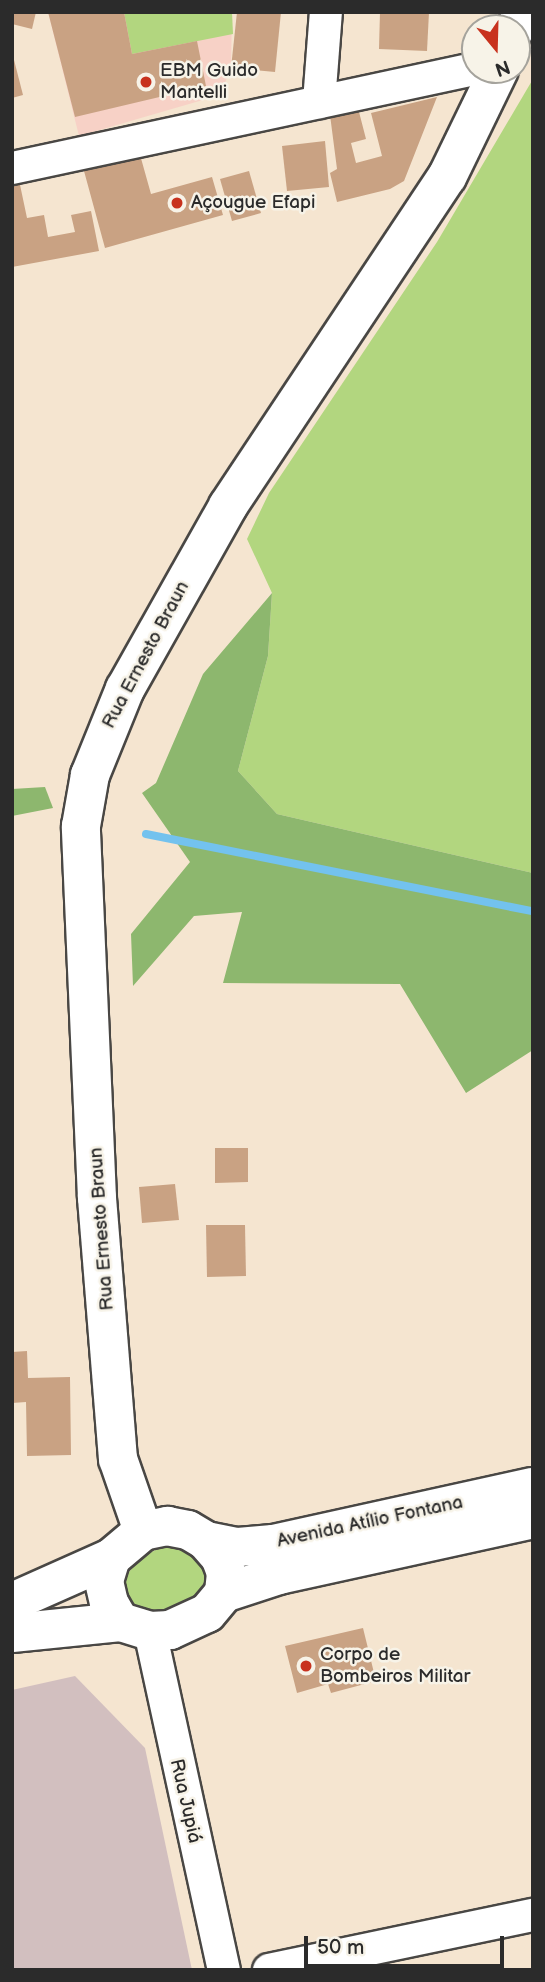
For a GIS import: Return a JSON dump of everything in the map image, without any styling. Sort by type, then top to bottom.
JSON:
[{"type":"street","points":[[318,102],[326,12]]},
{"type":"street","points":[[12,168],[461,72]]},
{"type":"street","name":"Rua Ernesto Braun","points":[[143,1531],[118,1459],[97,1198],[81,826],[90,775],[125,690],[228,506],[447,177],[492,84]]},
{"type":"street","name":"Avenida Atílio Fontana","points":[[206,1541],[238,1547],[273,1544],[533,1487]]},
{"type":"street","name":"Avenida Atílio Fontana","points":[[224,1593],[279,1575],[533,1519]]},
{"type":"street","points":[[12,1633],[188,1625],[207,1613],[224,1593],[223,1565],[206,1541],[188,1530],[167,1526],[143,1531],[126,1541],[111,1558],[104,1581],[108,1603],[135,1627]]},
{"type":"street","points":[[12,1602],[111,1558]]},
{"type":"street","name":"Rua Jupiá","points":[[135,1627],[224,1970]]},
{"type":"street","points":[[269,1970],[533,1915]]},
{"type":"shaded area","name":"EBM Guido Mantelli","points":[[48,12],[232,12],[231,68],[220,95],[79,136]]},
{"type":"shaded area","points":[[75,1676],[145,1748],[192,1970],[12,1970],[12,1690]]},
{"type":"green space","points":[[124,12],[232,12],[233,34],[132,54]]},
{"type":"green space","points":[[533,79],[533,873],[277,814],[238,771],[268,656],[272,593],[247,539],[269,493],[437,242]]},
{"type":"green space","points":[[272,593],[268,656],[238,771],[277,814],[533,873],[533,1050],[466,1093],[400,984],[223,983],[242,912],[194,916],[133,986],[131,934],[190,862],[142,793],[156,783],[203,674]]},
{"type":"green space","points":[[45,787],[53,808],[12,816],[12,789]]},
{"type":"green space","points":[[166,1545],[185,1546],[211,1569],[205,1593],[170,1613],[135,1609],[125,1591],[127,1574],[143,1556]]},
{"type":"building","points":[[12,12],[36,12],[32,29],[12,24]]},
{"type":"building","points":[[48,12],[124,12],[132,54],[197,41],[206,86],[75,117]]},
{"type":"building","points":[[237,12],[281,12],[275,72],[231,68]]},
{"type":"building","points":[[380,12],[429,12],[427,51],[379,49]]},
{"type":"building","points":[[12,52],[23,95],[12,98]]},
{"type":"building","points":[[437,97],[404,181],[390,189],[337,202],[330,173],[337,169],[330,115],[358,108],[366,139],[351,143],[356,163],[382,156],[371,113]]},
{"type":"building","points":[[325,141],[329,187],[287,191],[282,146]]},
{"type":"building","points":[[137,144],[151,194],[212,177],[223,215],[105,248],[81,160]]},
{"type":"building","points":[[249,171],[261,213],[232,221],[220,179]]},
{"type":"building","points":[[19,180],[27,218],[44,215],[48,237],[75,232],[71,215],[91,211],[99,251],[12,267],[12,181]]},
{"type":"building","points":[[215,1148],[248,1148],[248,1182],[215,1183]]},
{"type":"building","points":[[175,1184],[179,1220],[142,1223],[139,1187]]},
{"type":"building","points":[[206,1225],[245,1225],[246,1276],[207,1277]]},
{"type":"building","points":[[27,1351],[28,1378],[70,1377],[71,1455],[27,1456],[26,1402],[12,1403],[12,1352]]},
{"type":"building","points":[[363,1628],[376,1681],[331,1693],[328,1684],[297,1693],[285,1646]]},
{"type":"waterway","points":[[146,834],[533,911]]},
{"type":"place","name":"EBM Guido Mantelli","points":[[146,82]]},
{"type":"place","name":"Açougue Efapi","points":[[177,203]]},
{"type":"place","name":"Corpo de Bombeiros Militar","points":[[306,1666]]}]
